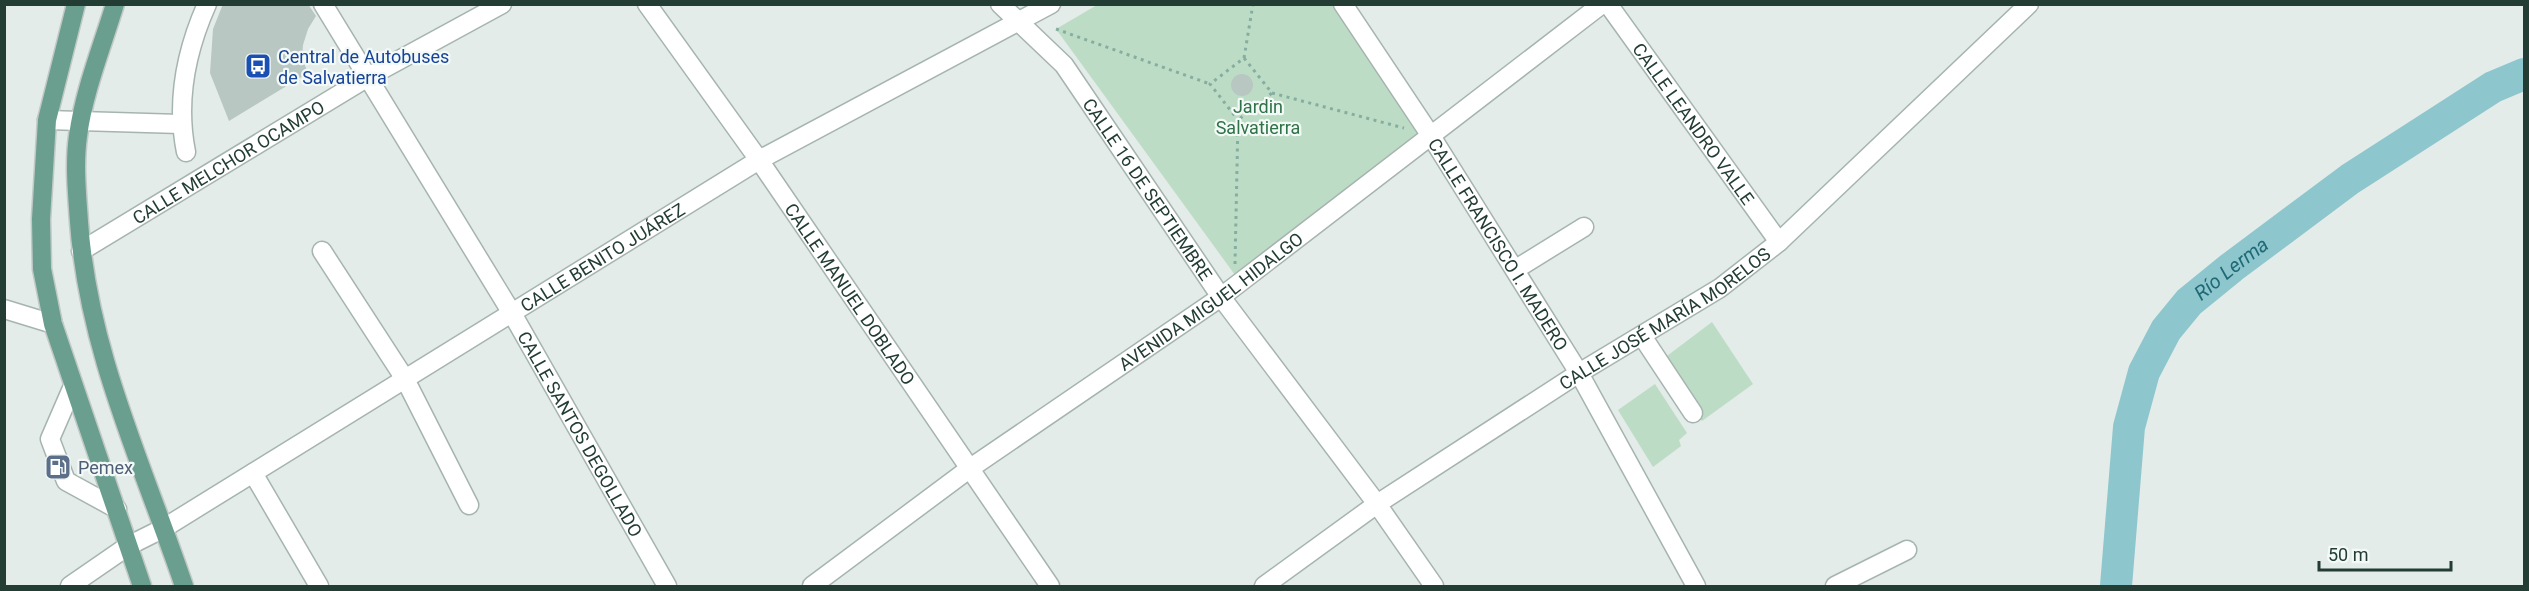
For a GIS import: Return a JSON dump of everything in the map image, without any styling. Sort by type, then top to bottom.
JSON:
[{"type":"main road","points":[[76,4],[47,120],[41,219],[42,269],[53,324],[141,586]]},
{"type":"main road","points":[[115,4],[81,122],[76,181],[81,251],[87,294],[110,383],[184,586]]},
{"type":"street","points":[[186,152],[180,124],[183,84],[197,26],[207,4]]},
{"type":"street","name":"CALLE SANTOS DEGOLLADO","points":[[323,4],[513,315],[667,586]]},
{"type":"street","name":"CALLE MELCHOR OCAMPO","points":[[81,251],[368,77],[502,4]]},
{"type":"street","name":"CALLE MANUEL DOBLADO","points":[[647,4],[759,160],[1050,586]]},
{"type":"street","name":"CALLE 16 DE SEPTIEMBRE","points":[[1000,4],[1064,65],[1221,297],[1377,504],[1434,586]]},
{"type":"street","name":"CALLE BENITO JUÁREZ","points":[[70,586],[128,546],[164,528],[513,315],[759,160],[1050,4]]},
{"type":"street","name":"CALLE FRANCISCO I. MADERO","points":[[1343,4],[1516,269],[1579,373],[1696,586]]},
{"type":"street","name":"AVENIDA MIGUEL HIDALGO","points":[[813,586],[969,469],[1221,297],[1602,4]]},
{"type":"street","name":"CALLE LEANDRO VALLE","points":[[1608,4],[1779,242]]},
{"type":"street","name":"CALLE JOSÉ MARÍA MORELOS","points":[[1264,586],[1377,504],[1579,373],[1720,288],[1779,242],[2029,4]]},
{"type":"street","points":[[47,120],[180,124]]},
{"type":"street","points":[[1516,269],[1584,227]]},
{"type":"street","points":[[322,251],[405,379],[470,505]]},
{"type":"street","points":[[4,309],[53,324]]},
{"type":"street","points":[[1642,336],[1693,413]]},
{"type":"street","points":[[73,386],[50,439],[66,481],[117,509]]},
{"type":"street","points":[[253,473],[319,586]]},
{"type":"street","points":[[1835,586],[1907,550]]},
{"type":"path","points":[[1210,84],[1244,58],[1253,4]]},
{"type":"path","points":[[1056,29],[1210,84],[1238,120],[1235,275]]},
{"type":"path","points":[[1244,58],[1272,93],[1413,130]]},
{"type":"path","points":[[1238,120],[1272,93]]},
{"type":"green space","name":"Jardin Salvatierra","points":[[1097,5],[1338,5],[1424,133],[1235,275],[1056,29]]},
{"type":"green space","points":[[1712,322],[1753,384],[1702,421],[1659,362]]},
{"type":"green space","points":[[1655,384],[1687,433],[1679,440],[1681,446],[1653,467],[1618,410]]},
{"type":"building","name":"Central de Autobuses de Salvatierra","points":[[223,4],[308,4],[316,16],[308,29],[303,45],[302,58],[308,73],[229,121],[210,73],[213,29]]},
{"type":"building","points":[[1242,74],[1250,77],[1253,85],[1250,93],[1242,96],[1234,93],[1231,85],[1234,77]]},
{"type":"waterway","name":"Río Lerma","points":[[2116,586],[2129,427],[2144,372],[2166,330],[2189,302],[2350,179],[2493,87],[2524,74]]},
{"type":"place","name":"Central de Autobuses de Salvatierra","points":[[258,66]]},
{"type":"place","name":"Pemex","points":[[58,467]]}]
